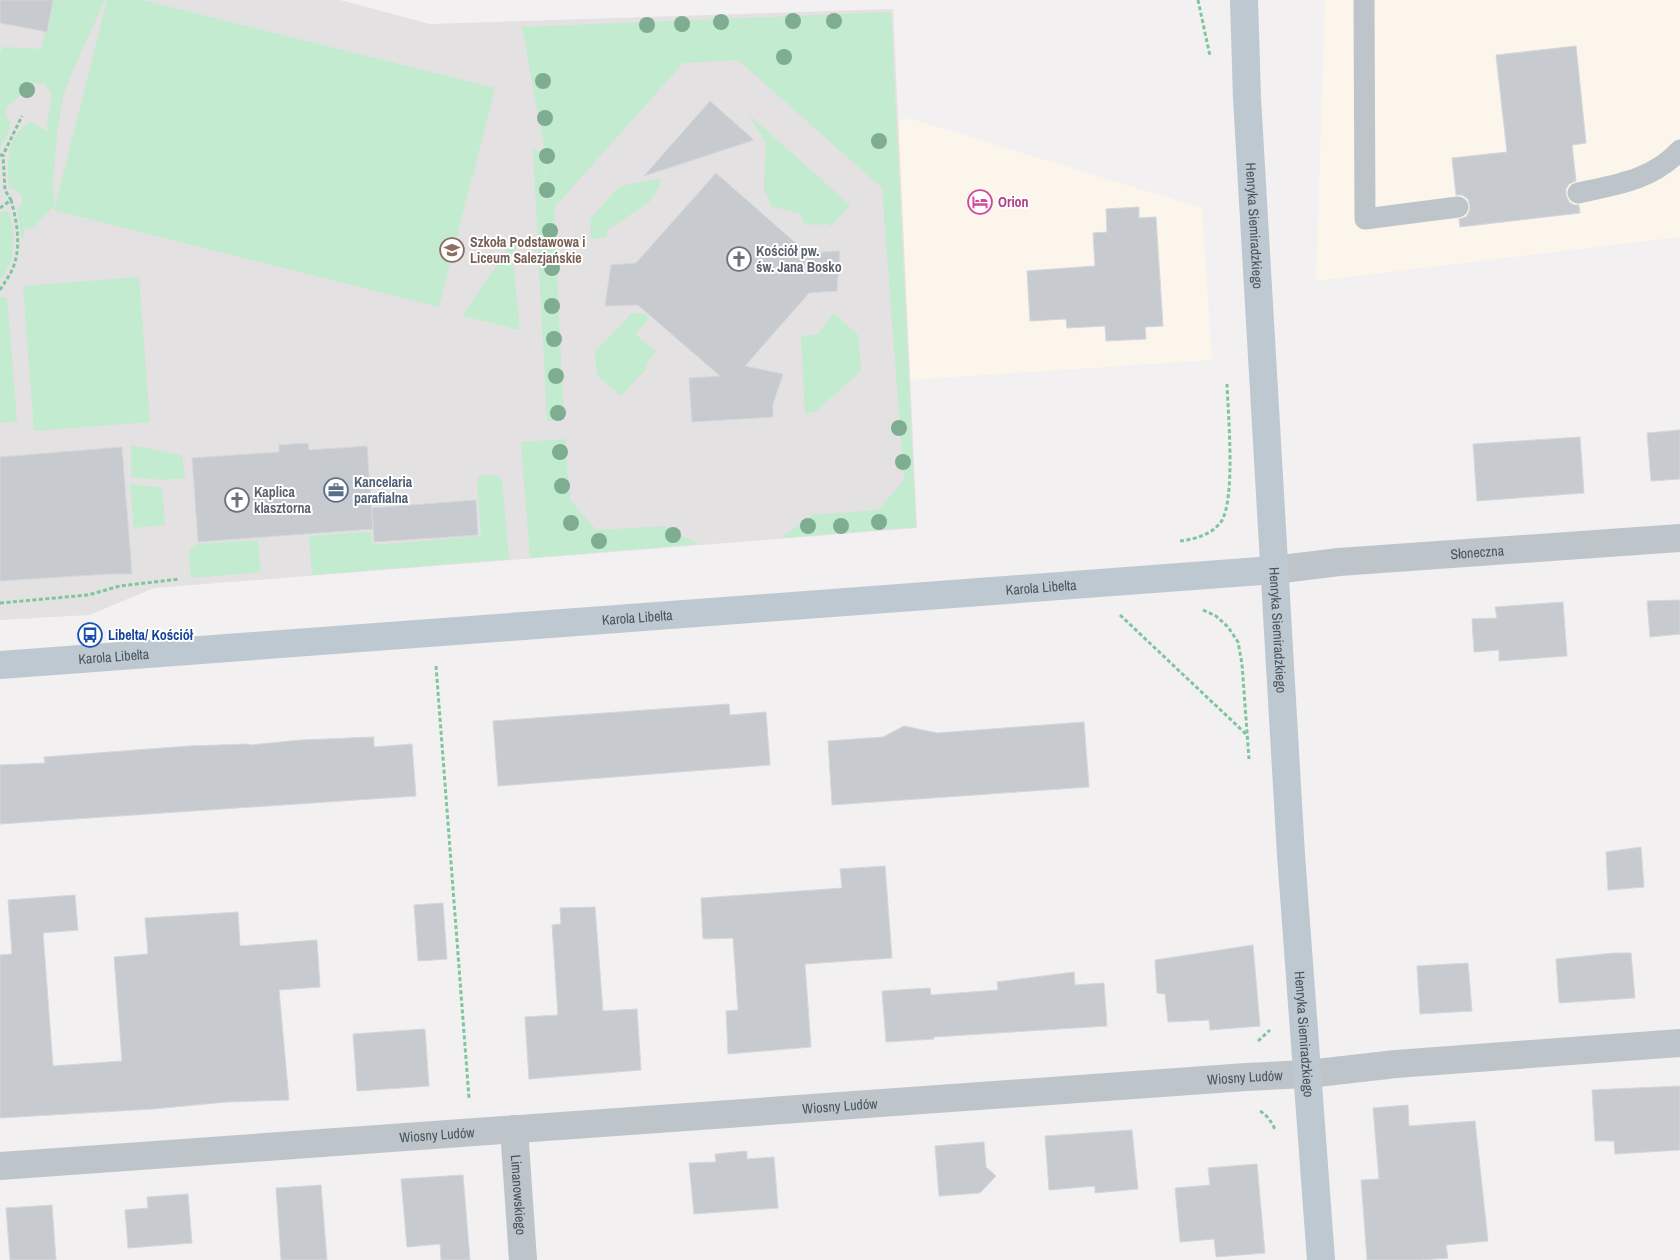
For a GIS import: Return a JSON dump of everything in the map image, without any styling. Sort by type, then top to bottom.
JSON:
[{"type":"street","name":"Henryka Siemiradzkiego","points":[[1244,0],[1247,98],[1291,855],[1321,1260]]},
{"type":"street","name":"Słoneczna","points":[[1274,570],[1339,562],[1680,538]]},
{"type":"street","name":"Karola Libelta","points":[[0,666],[533,624],[1274,570]]},
{"type":"street","name":"Wiosny Ludów","points":[[0,1166],[1246,1076],[1308,1074],[1396,1064],[1680,1043]]},
{"type":"street","name":"Limanowskiego","points":[[514,1129],[523,1260]]},
{"type":"lane","points":[[1364,0],[1365,219],[1458,207]]},
{"type":"lane","points":[[1578,193],[1626,183],[1646,176],[1663,166],[1680,150]]},
{"type":"path","points":[[1198,0],[1211,60]]},
{"type":"path","points":[[0,290],[12,269],[17,255],[17,229],[11,200],[5,190],[1,155],[22,116]]},
{"type":"path","points":[[0,208],[11,200]]},
{"type":"path","points":[[1178,548],[1178,541],[1199,538],[1221,521],[1228,502],[1230,465],[1227,377]]},
{"type":"path","points":[[0,603],[88,595],[120,586],[180,580]]},
{"type":"path","points":[[1198,608],[1216,616],[1228,626],[1238,642],[1242,664],[1250,764]]},
{"type":"path","points":[[1117,613],[1247,735]]},
{"type":"path","points":[[436,662],[469,1099]]},
{"type":"path","points":[[1255,1044],[1265,1036],[1272,1024]]},
{"type":"path","points":[[1253,1108],[1264,1114],[1272,1122],[1277,1132]]},
{"type":"shaded area","name":"Szkoła Podstawowa i Liceum Salezjańskie","points":[[0,0],[340,0],[430,24],[893,9],[917,528],[154,588],[89,615],[0,620]]},
{"type":"shaded area","points":[[1325,0],[1680,0],[1680,237],[1316,281]]},
{"type":"shaded area","points":[[912,119],[1202,208],[1212,360],[910,380],[898,120]]},
{"type":"green space","points":[[53,0],[105,0],[63,96],[57,134],[53,181],[54,206],[32,229],[25,228],[22,242],[17,209],[21,205],[22,197],[17,190],[9,188],[8,160],[16,135],[30,122],[48,131],[47,124],[52,95],[45,84],[27,82],[20,96],[9,104],[6,109],[7,118],[11,123],[0,149],[0,52],[3,47],[41,49]]},
{"type":"green space","points":[[107,0],[142,0],[495,88],[439,307],[54,210]]},
{"type":"green space","points":[[891,12],[916,527],[781,538],[812,515],[878,510],[904,480],[882,188],[738,60],[683,63],[554,208],[564,419],[547,421],[533,150],[544,152],[547,208],[545,152],[522,27]]},
{"type":"green space","points":[[748,114],[850,205],[831,226],[827,223],[818,225],[805,224],[800,214],[771,206],[764,188],[766,142]]},
{"type":"green space","points":[[661,178],[657,191],[649,202],[606,231],[608,237],[591,239],[590,219],[620,186]]},
{"type":"green space","points":[[4,211],[9,212],[13,230],[13,248],[9,265],[0,280],[0,213]]},
{"type":"green space","points":[[511,240],[514,241],[517,248],[512,253],[520,330],[462,316],[506,252],[505,244]]},
{"type":"green space","points":[[139,277],[150,422],[34,431],[23,286]]},
{"type":"green space","points":[[0,297],[7,297],[17,421],[0,423]]},
{"type":"green space","points":[[632,313],[644,313],[649,318],[635,334],[656,352],[645,365],[647,368],[621,396],[597,375],[595,352]]},
{"type":"green space","points":[[833,313],[858,335],[861,371],[815,412],[805,413],[801,336],[818,334]]},
{"type":"green space","points":[[565,439],[570,500],[596,530],[664,526],[698,544],[530,558],[521,442]]},
{"type":"green space","points":[[131,445],[182,455],[185,478],[162,480],[131,477]]},
{"type":"green space","points":[[482,475],[497,475],[502,480],[509,559],[312,575],[309,536],[371,532],[373,545],[481,536],[477,479]]},
{"type":"green space","points":[[130,484],[162,488],[165,525],[134,528]]},
{"type":"green space","points":[[258,540],[261,572],[191,578],[189,551],[196,544]]},
{"type":"building","points":[[0,0],[53,0],[47,32],[0,23]]},
{"type":"building","points":[[1576,46],[1586,143],[1572,145],[1576,181],[1569,184],[1566,189],[1566,195],[1569,202],[1579,205],[1580,213],[1460,227],[1459,219],[1466,217],[1470,206],[1468,199],[1462,195],[1456,195],[1452,158],[1507,152],[1496,55]]},
{"type":"building","points":[[710,101],[754,140],[644,176]]},
{"type":"building","name":"Kościół pw. św. Jana Bosko","points":[[716,173],[807,253],[840,251],[837,291],[809,293],[745,366],[783,374],[773,404],[773,417],[692,422],[689,378],[720,376],[638,305],[605,306],[611,265],[636,263]]},
{"type":"building","points":[[1139,207],[1139,218],[1156,217],[1163,326],[1145,327],[1146,339],[1106,341],[1105,326],[1067,328],[1066,319],[1030,321],[1027,271],[1095,266],[1093,233],[1107,232],[1106,209]]},
{"type":"building","points":[[1680,430],[1680,479],[1651,481],[1647,433]]},
{"type":"building","points":[[1580,437],[1584,493],[1477,501],[1473,444]]},
{"type":"building","points":[[308,443],[309,450],[367,446],[373,529],[198,542],[192,458],[279,452],[279,445]]},
{"type":"building","points":[[122,447],[132,574],[0,581],[0,457]]},
{"type":"building","points":[[476,500],[478,535],[374,542],[372,508]]},
{"type":"building","points":[[1680,600],[1680,634],[1650,637],[1647,601]]},
{"type":"building","points":[[1563,602],[1567,656],[1499,661],[1499,650],[1474,652],[1472,619],[1497,618],[1495,607]]},
{"type":"building","points":[[729,704],[730,715],[766,712],[770,765],[498,786],[493,721]]},
{"type":"building","points":[[1084,722],[1089,787],[832,805],[828,741],[883,737],[904,726],[937,733]]},
{"type":"building","points":[[374,737],[374,747],[412,744],[416,796],[0,824],[0,765],[45,763],[44,757],[189,746],[250,745],[301,740]]},
{"type":"building","points":[[1641,847],[1644,887],[1608,890],[1606,852]]},
{"type":"building","points":[[885,866],[892,958],[805,964],[811,1047],[728,1054],[726,1011],[738,1010],[733,938],[703,939],[701,898],[842,888],[840,869]]},
{"type":"building","points":[[75,895],[78,930],[43,933],[53,1066],[122,1061],[114,957],[148,954],[145,918],[238,912],[240,946],[317,940],[320,987],[279,990],[289,1100],[227,1102],[153,1109],[0,1118],[0,955],[12,954],[8,900]]},
{"type":"building","points":[[443,903],[447,959],[418,961],[414,905]]},
{"type":"building","points":[[595,907],[603,1011],[637,1009],[641,1070],[529,1079],[525,1017],[558,1015],[552,925],[561,924],[560,908]]},
{"type":"building","points":[[1253,945],[1260,1026],[1210,1030],[1209,1020],[1168,1022],[1165,994],[1157,993],[1155,960]]},
{"type":"building","points":[[1631,953],[1635,998],[1559,1003],[1556,959]]},
{"type":"building","points":[[1468,963],[1472,1011],[1420,1014],[1417,966]]},
{"type":"building","points":[[1074,972],[1075,985],[1104,983],[1107,1026],[934,1037],[934,1039],[886,1042],[882,991],[930,988],[931,995],[998,990],[997,982]]},
{"type":"building","points":[[425,1029],[429,1086],[357,1091],[353,1034]]},
{"type":"building","points":[[1680,1086],[1680,1150],[1615,1154],[1614,1141],[1595,1141],[1592,1090]]},
{"type":"building","points":[[1408,1105],[1409,1126],[1475,1121],[1488,1241],[1446,1245],[1448,1258],[1367,1260],[1361,1180],[1379,1179],[1373,1108]]},
{"type":"building","points":[[1132,1130],[1138,1189],[1095,1193],[1095,1186],[1049,1190],[1045,1136]]},
{"type":"building","points":[[984,1142],[986,1167],[996,1176],[980,1193],[939,1196],[935,1146]]},
{"type":"building","points":[[747,1151],[747,1159],[774,1157],[778,1208],[694,1214],[689,1163],[716,1162],[715,1154]]},
{"type":"building","points":[[1257,1164],[1265,1253],[1216,1257],[1214,1239],[1180,1242],[1175,1188],[1210,1185],[1208,1168]]},
{"type":"building","points":[[463,1175],[470,1260],[441,1260],[440,1244],[407,1247],[401,1179]]},
{"type":"building","points":[[321,1185],[327,1260],[281,1260],[276,1188]]},
{"type":"building","points":[[188,1194],[192,1243],[128,1248],[125,1210],[148,1208],[147,1197]]},
{"type":"building","points":[[52,1205],[56,1260],[10,1260],[6,1208]]},
{"type":"place","name":"Orion","points":[[980,202]]},
{"type":"place","name":"Szkoła Podstawowa i Liceum Salezjańskie","points":[[452,250]]},
{"type":"place","name":"Kościół pw. św. Jana Bosko","points":[[739,259]]},
{"type":"place","name":"Kancelaria parafialna","points":[[336,490]]},
{"type":"place","name":"Kaplica klasztorna","points":[[237,500]]},
{"type":"place","name":"Libelta/ Kościół","points":[[90,635]]}]
